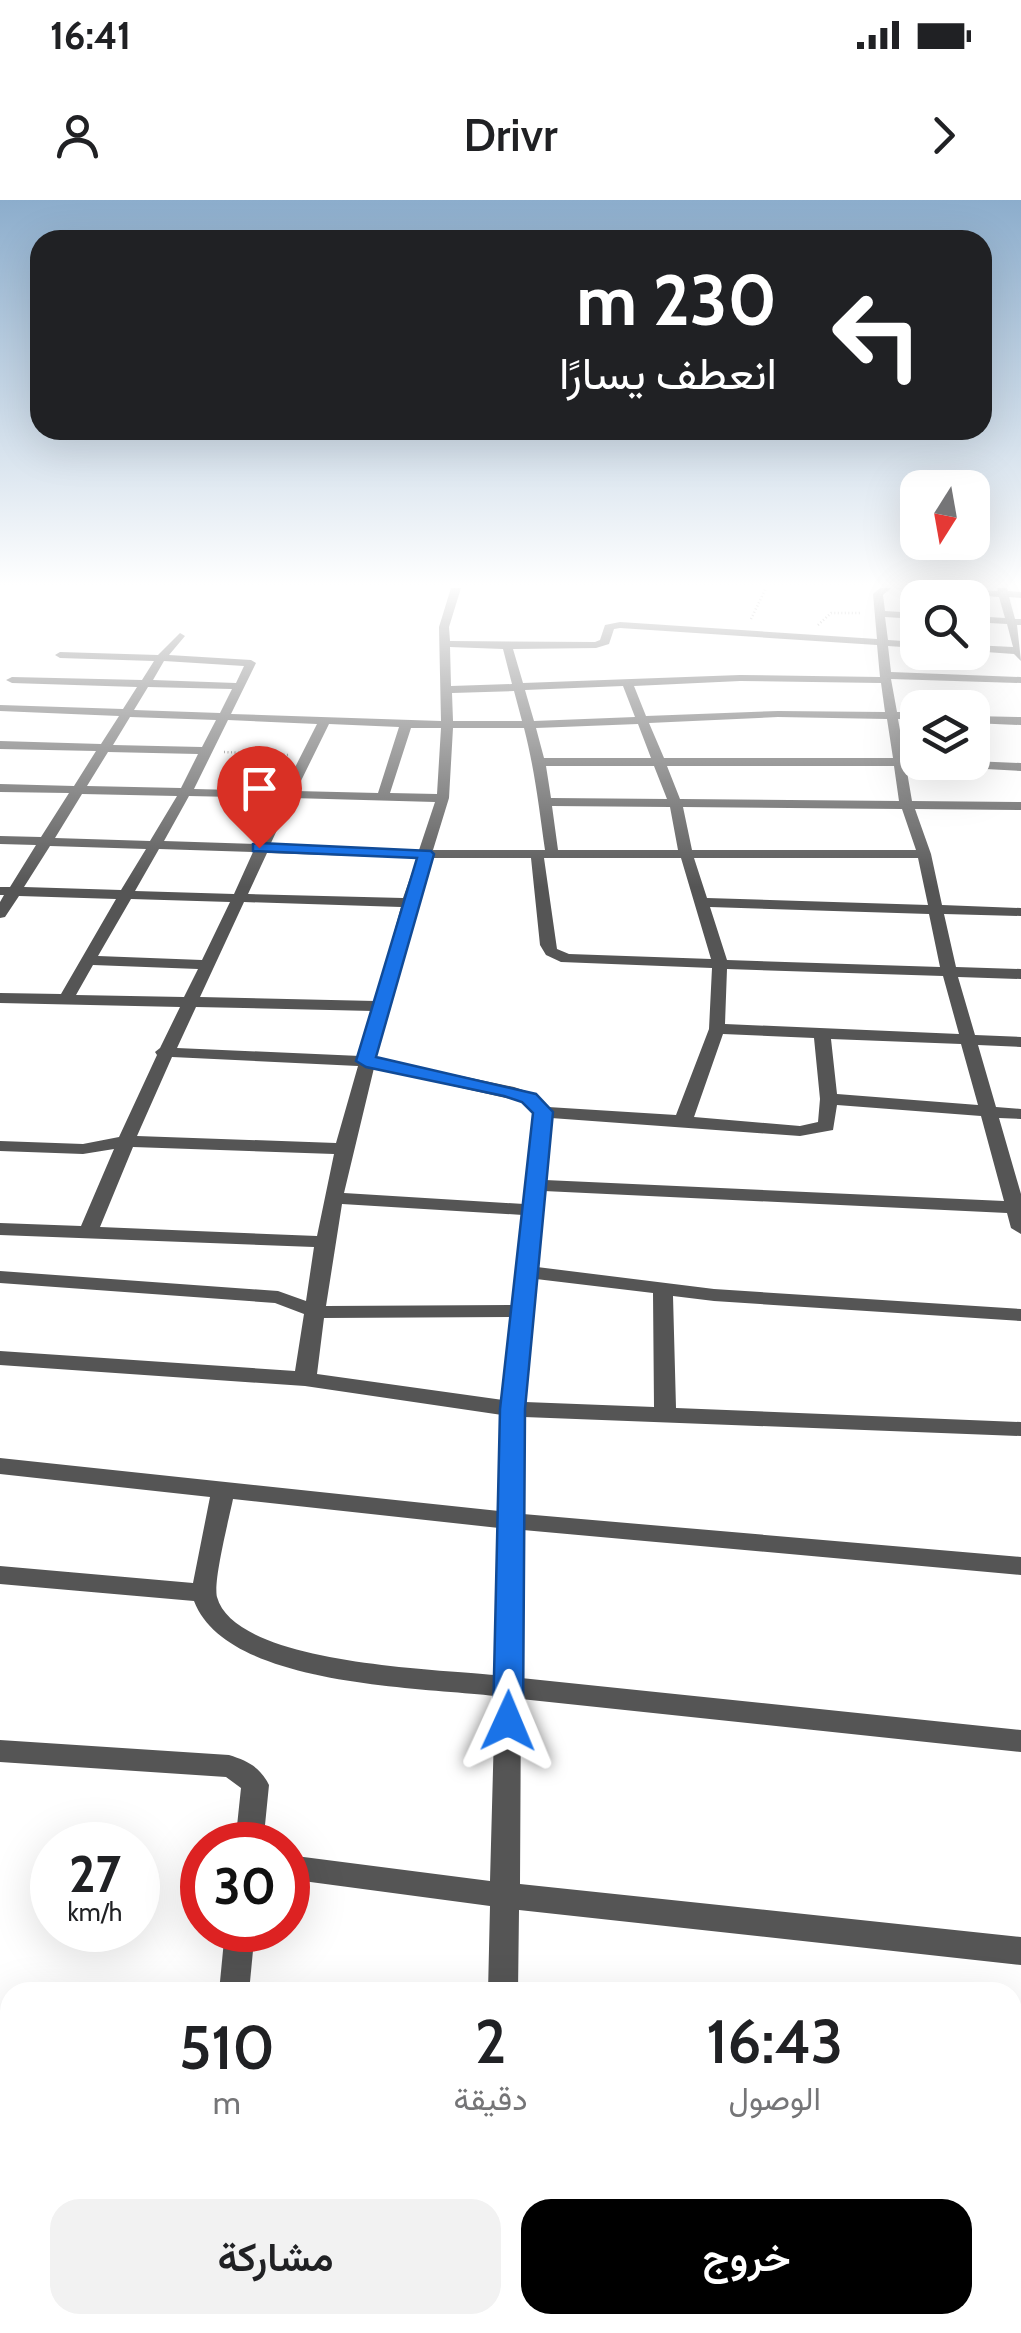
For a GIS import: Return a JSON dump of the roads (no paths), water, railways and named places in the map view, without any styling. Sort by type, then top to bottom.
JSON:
[{"type":"street","points":[[0,914],[18,892],[143,688]]},
{"type":"street","points":[[66,999],[186,791],[239,688]]},
{"type":"street","points":[[519,688],[540,762],[548,945],[556,956],[580,961],[1021,974]]},
{"type":"street","points":[[306,1379],[325,1242],[344,1149],[409,903],[444,798],[445,690],[529,688]]},
{"type":"street","points":[[629,688],[675,802],[686,854],[720,963],[718,1030],[683,1121]]},
{"type":"street","points":[[886,688],[906,802],[924,854],[949,971],[1021,1228]]},
{"type":"street","points":[[0,708],[406,724],[530,724],[778,714],[900,715]]},
{"type":"street","points":[[88,1234],[163,1052],[190,1002],[259,848],[325,720]]},
{"type":"street","points":[[990,720],[1021,721]]},
{"type":"street","points":[[383,796],[406,724]]},
{"type":"street","points":[[0,746],[207,751]]},
{"type":"street","points":[[540,762],[898,761]]},
{"type":"street","points":[[990,767],[1020,769]]},
{"type":"street","points":[[0,788],[444,798]]},
{"type":"street","points":[[542,802],[906,802],[1021,806]]},
{"type":"street","points":[[0,840],[426,854],[924,854]]},
{"type":"street","points":[[0,891],[409,903]]},
{"type":"street","points":[[702,902],[1021,912]]},
{"type":"street","points":[[88,960],[206,965]]},
{"type":"street","points":[[0,998],[383,1006]]},
{"type":"street","points":[[718,1030],[1021,1042]]},
{"type":"street","points":[[163,1052],[366,1061],[529,1098],[543,1112],[815,1130],[830,1122],[822,1034]]},
{"type":"street","points":[[829,1099],[1021,1114]]},
{"type":"street","points":[[503,1982],[513,1409],[543,1112]]},
{"type":"street","points":[[0,1146],[82,1148],[126,1141],[344,1149]]},
{"type":"street","points":[[536,1185],[1018,1208]]},
{"type":"street","points":[[333,1198],[532,1210]]},
{"type":"street","points":[[0,1229],[325,1242]]},
{"type":"street","points":[[526,1272],[714,1295],[1021,1315]]},
{"type":"street","points":[[0,1277],[263,1295],[317,1312],[521,1311]]},
{"type":"street","points":[[663,1288],[666,1416]]},
{"type":"street","points":[[0,1358],[306,1379],[513,1409],[1021,1429]]},
{"type":"street","points":[[0,1466],[511,1521],[1021,1566]]},
{"type":"street","points":[[223,1490],[203,1592],[205,1606],[218,1623],[255,1646],[288,1658],[366,1672],[1021,1741]]},
{"type":"street","points":[[0,1574],[203,1592]]},
{"type":"street","points":[[0,1751],[228,1766],[245,1773],[255,1785],[251,1822]]},
{"type":"street","points":[[310,1870],[502,1895],[1021,1951]]},
{"type":"street","points":[[235,1982],[238,1952]]}]
